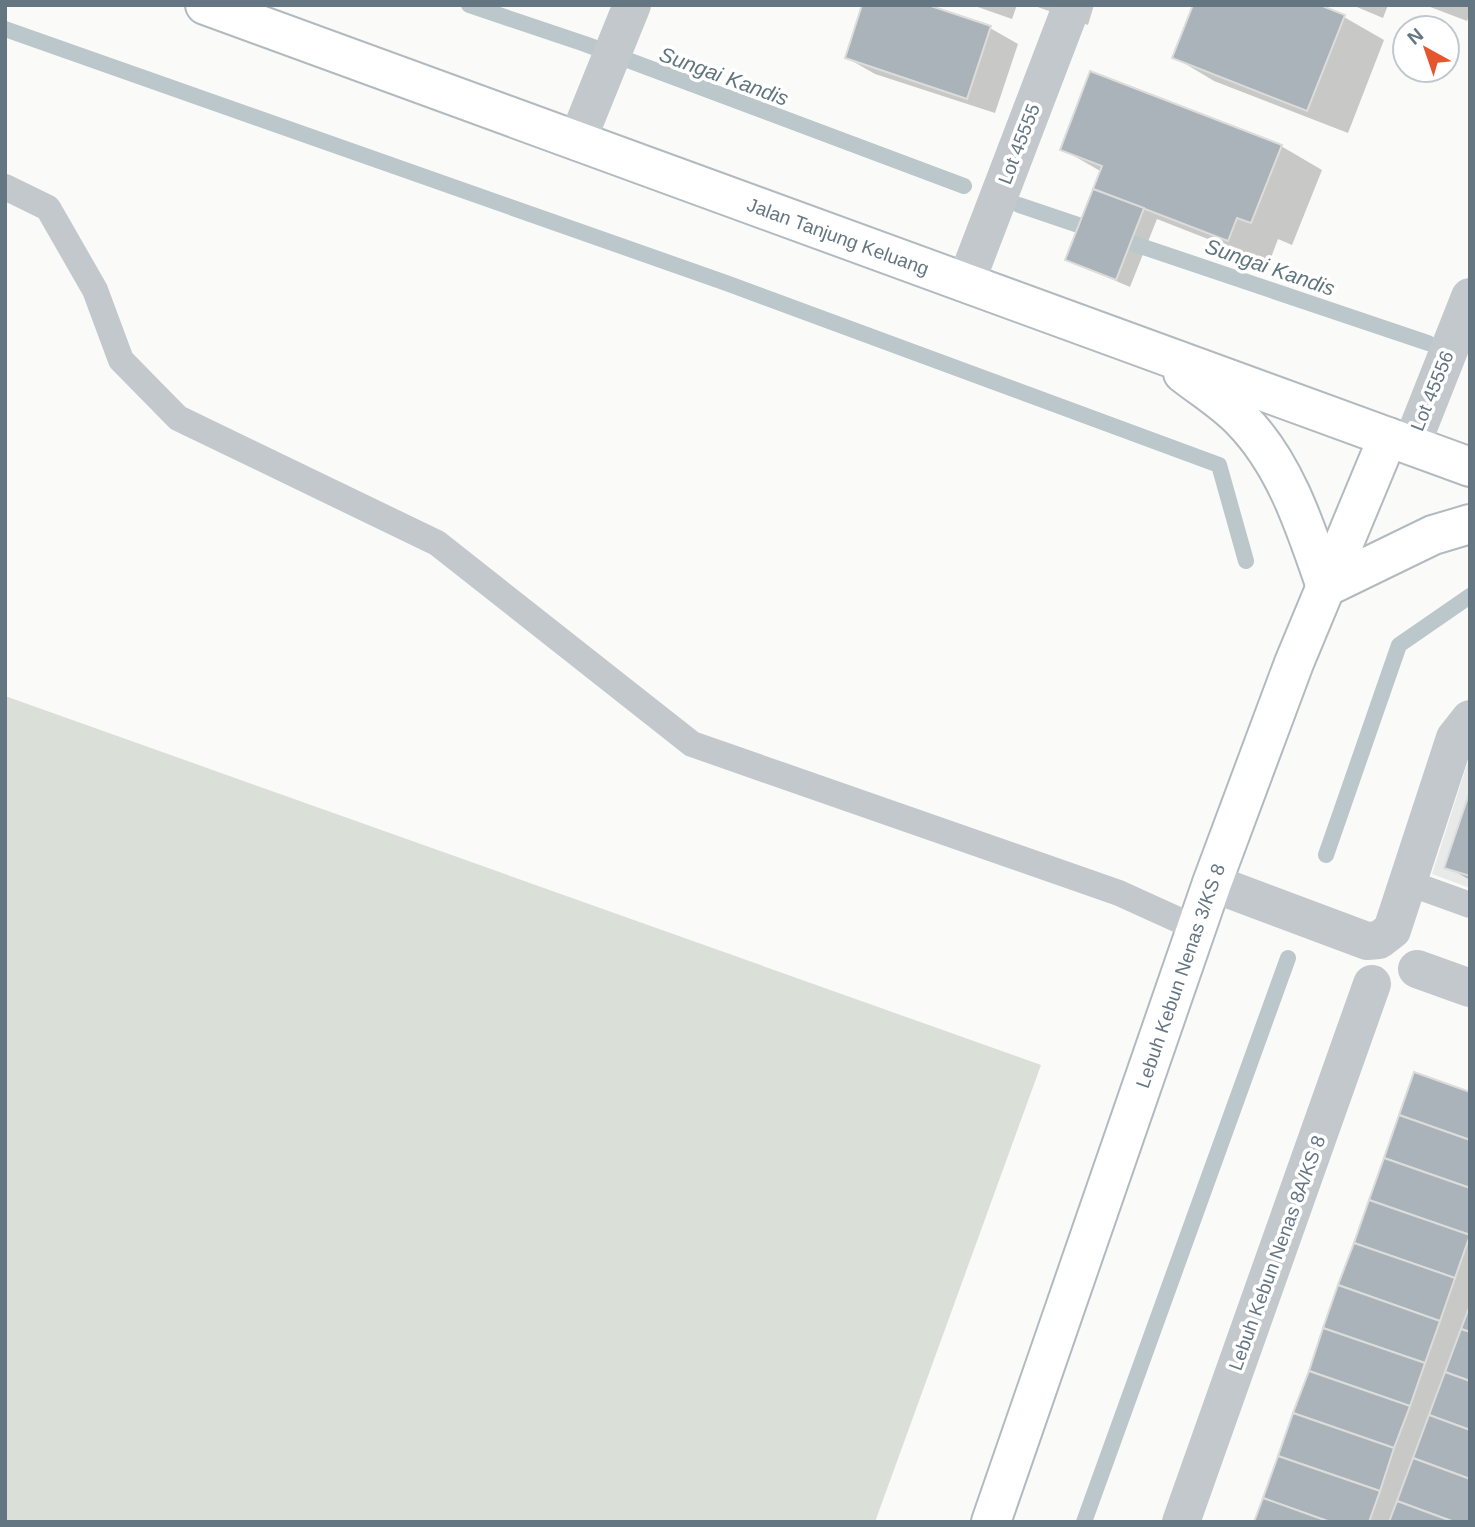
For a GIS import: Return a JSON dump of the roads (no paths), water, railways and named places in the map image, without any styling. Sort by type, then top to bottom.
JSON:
[{"type":"street","name":"Lot 45555","points":[[966,282],[1072,5]]},
{"type":"street","name":"Jalan Tanjung Keluang","points":[[208,6],[1470,467]]},
{"type":"street","points":[[577,141],[628,16]]},
{"type":"street","name":"Lot 45556","points":[[1399,441],[1470,298]]},
{"type":"street","points":[[1155,351],[1242,420],[1273,460],[1303,520],[1326,587],[1433,536],[1470,524]]},
{"type":"street","name":"Lebuh Kebun Nenas 3/KS 8","points":[[991,1522],[1212,883],[1326,587],[1399,441]]},
{"type":"street","points":[[1212,883],[1367,941],[1379,940],[1392,930],[1455,738],[1470,719]]},
{"type":"street","points":[[1417,969],[1470,988]]},
{"type":"street","name":"Lebuh Kebun Nenas 8A/KS 8","points":[[1181,1522],[1372,984]]},
{"type":"lane","points":[[5,187],[48,208],[95,290],[121,360],[178,418],[437,543],[692,744],[1119,894],[1196,928]]},
{"type":"lane","points":[[1409,883],[1470,905]]},
{"type":"waterway","name":"Sungai Kandis","points":[[469,5],[585,44],[964,186]]},
{"type":"waterway","points":[[5,29],[729,284],[1219,465],[1246,561]]},
{"type":"waterway","name":"Sungai Kandis","points":[[1019,205],[1428,343]]},
{"type":"waterway","points":[[1326,855],[1399,645],[1470,596]]},
{"type":"waterway","points":[[1084,1522],[1288,958]]}]
